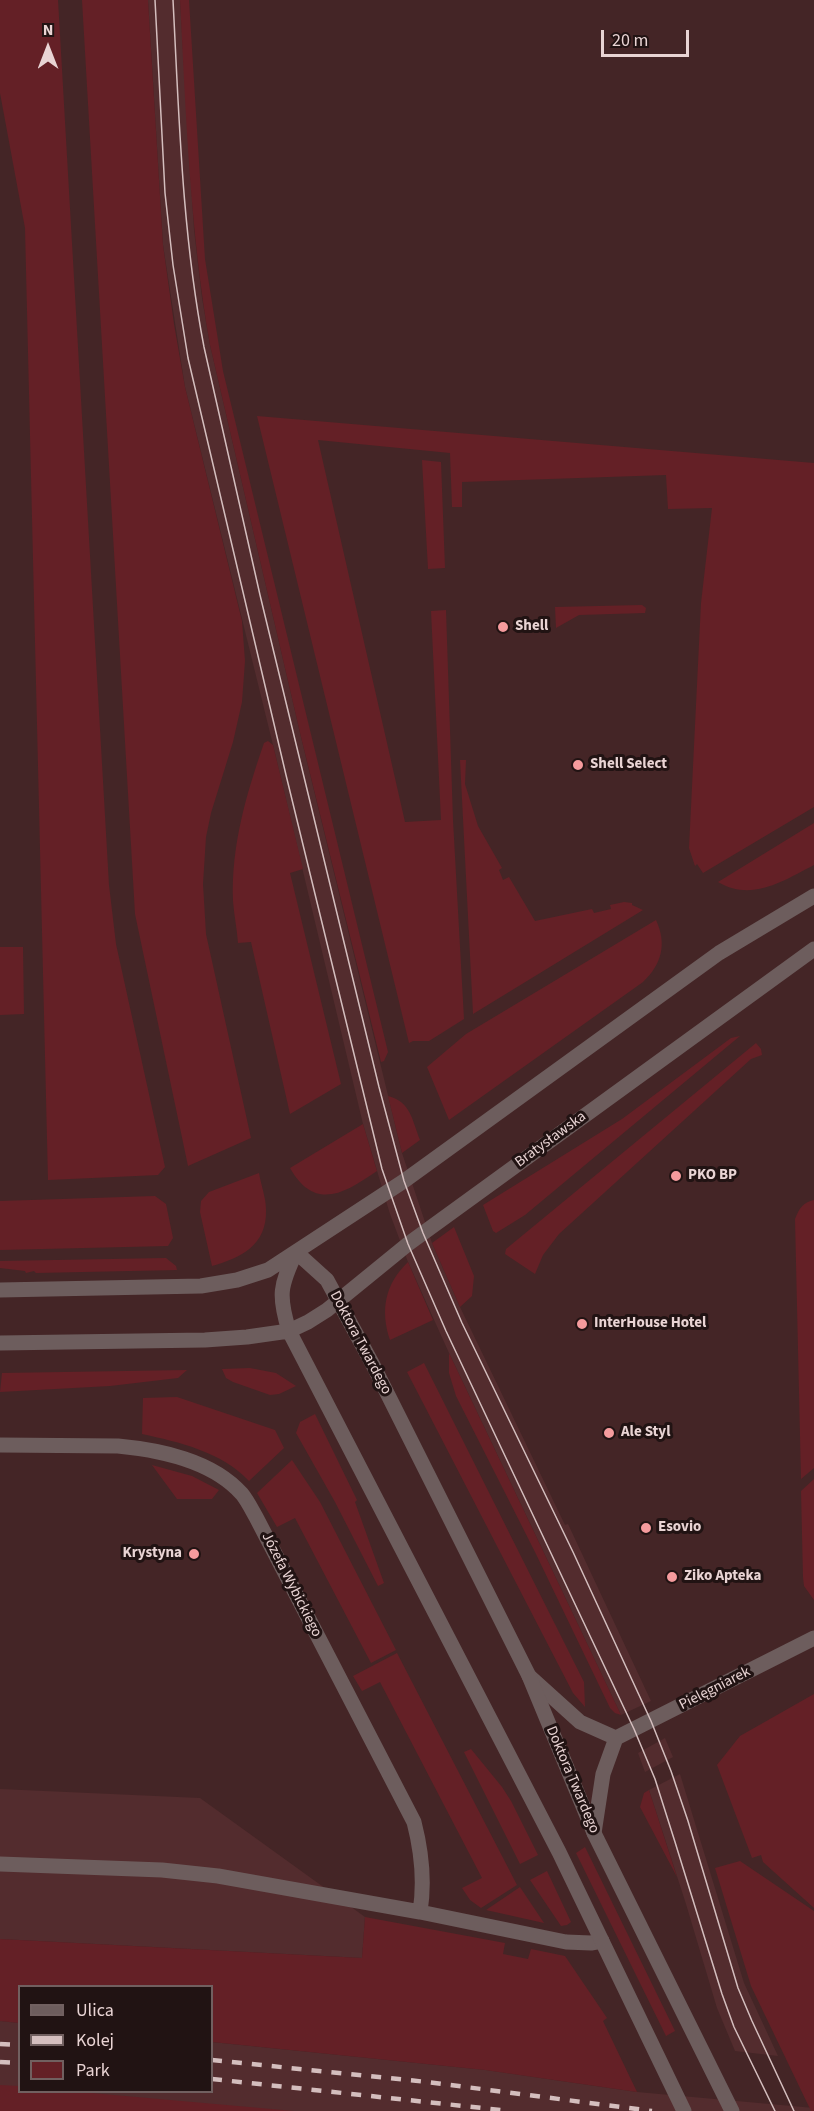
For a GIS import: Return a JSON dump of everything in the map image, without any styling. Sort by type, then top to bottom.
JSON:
[{"type":"street","points":[[0,1290],[201,1286],[237,1280],[268,1270],[404,1180],[719,953],[814,896]]},
{"type":"street","name":"Bratysławska","points":[[289,1331],[308,1323],[408,1244],[814,949]]},
{"type":"street","points":[[296,1252],[283,1280],[281,1306],[289,1331],[559,1852],[684,2111]]},
{"type":"street","name":"Doktora Twardego","points":[[296,1252],[327,1280],[338,1300],[529,1676],[594,1833],[732,2111]]},
{"type":"street","points":[[0,1343],[206,1340],[289,1331]]},
{"type":"street","name":"Józefa Wybickiego","points":[[0,1445],[118,1446],[147,1450],[210,1469],[242,1494],[414,1822],[423,1864],[424,1880],[420,1912]]},
{"type":"street","name":"Pielęgniarek","points":[[616,1738],[814,1638]]},
{"type":"street","points":[[529,1676],[580,1722],[616,1738],[603,1774],[594,1833]]},
{"type":"street","points":[[0,1864],[191,1872],[420,1912],[578,1943],[602,1941]]},
{"type":"shaded area","points":[[148,0],[180,0],[194,230],[210,345],[301,737],[402,1153],[432,1243],[460,1307],[565,1525],[568,1524],[651,1701],[621,1715],[408,1262],[390,1214],[363,1124],[185,387],[163,245]]},
{"type":"shaded area","points":[[665,1738],[673,1757],[645,1772],[638,1753]]},
{"type":"shaded area","points":[[680,1774],[744,1983],[778,2056],[735,2051],[717,2008],[649,1790]]},
{"type":"shaded area","points":[[0,1789],[200,1798],[365,1917],[362,1958],[0,1939]]},
{"type":"shaded area","points":[[0,2021],[18,2023],[18,2093],[213,2093],[213,2042],[486,2070],[637,2092],[814,2108],[814,2111],[0,2111]]},
{"type":"green space","points":[[0,0],[58,0],[109,885],[116,944],[165,1167],[158,1175],[48,1180],[25,228],[0,93]]},
{"type":"green space","points":[[82,0],[148,0],[163,245],[174,324],[185,387],[242,621],[245,661],[242,702],[233,742],[211,813],[206,837],[203,884],[206,934],[251,1138],[188,1166],[135,914]]},
{"type":"green space","points":[[180,0],[189,0],[205,259],[223,371],[388,1052],[384,1061],[381,1062],[301,737],[210,345],[193,216]]},
{"type":"green space","points":[[257,416],[814,463],[814,807],[703,873],[697,864],[695,866],[689,848],[701,603],[712,508],[668,509],[666,475],[462,482],[462,507],[452,507],[450,453],[318,440],[405,822],[441,820],[431,611],[446,610],[453,820],[464,1019],[429,1041],[409,1043]]},
{"type":"green space","points":[[422,460],[441,462],[445,568],[428,569]]},
{"type":"green space","points":[[642,605],[646,608],[645,613],[579,615],[556,628],[555,607]]},
{"type":"green space","points":[[268,741],[273,745],[303,869],[290,873],[341,1084],[290,1114],[251,942],[238,943],[233,901],[234,860],[241,821],[257,762],[264,743]]},
{"type":"green space","points":[[460,760],[466,760],[465,784],[478,826],[502,868],[499,870],[503,880],[509,877],[535,921],[592,909],[594,913],[611,909],[610,905],[624,902],[632,903],[643,910],[473,1014]]},
{"type":"green space","points":[[814,823],[814,865],[779,883],[755,890],[731,888],[718,882]]},
{"type":"green space","points":[[656,920],[661,937],[661,953],[655,968],[643,982],[449,1120],[427,1067],[466,1034]]},
{"type":"green space","points":[[0,947],[23,947],[24,1014],[0,1015]]},
{"type":"green space","points":[[740,1036],[525,1215],[496,1233],[493,1231],[483,1205],[622,1119],[731,1038]]},
{"type":"green space","points":[[756,1043],[762,1055],[751,1059],[559,1234],[543,1255],[535,1274],[505,1254],[506,1249]]},
{"type":"green space","points":[[388,1096],[406,1107],[420,1140],[402,1153]]},
{"type":"green space","points":[[363,1124],[377,1171],[353,1186],[331,1194],[320,1194],[300,1182],[290,1168]]},
{"type":"green space","points":[[259,1173],[266,1205],[262,1232],[257,1241],[242,1254],[212,1266],[200,1212],[201,1201],[209,1192]]},
{"type":"green space","points":[[155,1196],[166,1204],[173,1238],[168,1246],[0,1250],[0,1201]]},
{"type":"green space","points":[[814,1200],[814,1468],[801,1479],[795,1219],[802,1206]]},
{"type":"green space","points":[[454,1227],[474,1276],[472,1296],[460,1307],[432,1243]]},
{"type":"green space","points":[[166,1258],[176,1266],[177,1270],[36,1273],[34,1271],[26,1273],[0,1268],[0,1261]]},
{"type":"green space","points":[[408,1262],[433,1320],[390,1340],[385,1318],[387,1298],[394,1279]]},
{"type":"green space","points":[[449,1353],[621,1715],[610,1708],[456,1396],[449,1373]]},
{"type":"green space","points":[[424,1363],[584,1682],[585,1707],[573,1693],[407,1372]]},
{"type":"green space","points":[[250,1368],[276,1373],[296,1386],[279,1394],[270,1395],[233,1382],[226,1378],[222,1369]]},
{"type":"green space","points":[[187,1370],[178,1378],[110,1386],[0,1392],[2,1373]]},
{"type":"green space","points":[[177,1397],[275,1430],[284,1448],[249,1481],[213,1455],[142,1434],[143,1398]]},
{"type":"green space","points":[[315,1414],[357,1500],[355,1502],[384,1583],[378,1586],[296,1433],[300,1422]]},
{"type":"green space","points":[[292,1460],[320,1502],[396,1650],[371,1663],[295,1518],[277,1527],[257,1493]]},
{"type":"green space","points":[[152,1465],[192,1476],[219,1490],[212,1499],[177,1499]]},
{"type":"green space","points":[[814,1479],[814,1600],[804,1586],[801,1491]]},
{"type":"green space","points":[[397,1653],[517,1885],[481,1908],[470,1900],[462,1888],[482,1878],[380,1682],[362,1691],[353,1676]]},
{"type":"green space","points":[[814,1694],[814,1908],[763,1862],[761,1855],[752,1858],[717,1765],[740,1736]]},
{"type":"green space","points":[[471,1749],[511,1801],[538,1855],[520,1864],[464,1752]]},
{"type":"green space","points":[[649,1790],[677,1877],[640,1807],[644,1793]]},
{"type":"green space","points":[[585,1847],[675,2031],[666,2036],[576,1853]]},
{"type":"green space","points":[[740,1861],[814,1911],[814,2111],[811,2111],[751,1986],[715,1868]]},
{"type":"green space","points":[[547,1871],[571,1922],[567,1925],[561,1926],[530,1880]]},
{"type":"green space","points":[[520,1887],[544,1923],[486,1910]]},
{"type":"green space","points":[[365,1917],[505,1943],[503,1954],[528,1959],[531,1949],[565,1956],[607,2018],[603,2021],[637,2092],[485,2070],[213,2042],[213,1985],[18,1985],[18,2023],[0,2021],[0,1939],[362,1958]]},
{"type":"green space","points":[[0,2085],[18,2086],[18,2093],[91,2093],[294,2111],[0,2111]]},
{"type":"tram line","points":[[155,0],[165,193],[173,265],[188,358],[382,1169],[408,1244],[446,1331],[634,1729],[655,1779],[722,1994],[734,2027],[775,2111]]},
{"type":"tram line","points":[[173,0],[186,217],[204,347],[260,595],[379,1087],[404,1181],[423,1233],[462,1323],[573,1552],[651,1721],[688,1821],[738,1988],[794,2111]]},
{"type":"railway","points":[[0,2044],[18,2045]]},
{"type":"railway","points":[[213,2060],[427,2082],[652,2111]]},
{"type":"railway","points":[[0,2062],[18,2063]]},
{"type":"railway","points":[[213,2079],[510,2111]]},
{"type":"place","name":"Shell","points":[[503,627]]},
{"type":"place","name":"Shell Select","points":[[578,765]]},
{"type":"place","name":"PKO BP","points":[[676,1176]]},
{"type":"place","name":"InterHouse Hotel","points":[[582,1324]]},
{"type":"place","name":"Ale Styl","points":[[609,1433]]},
{"type":"place","name":"Esovio","points":[[646,1528]]},
{"type":"place","name":"Krystyna","points":[[194,1554]]},
{"type":"place","name":"Ziko Apteka","points":[[672,1577]]}]
